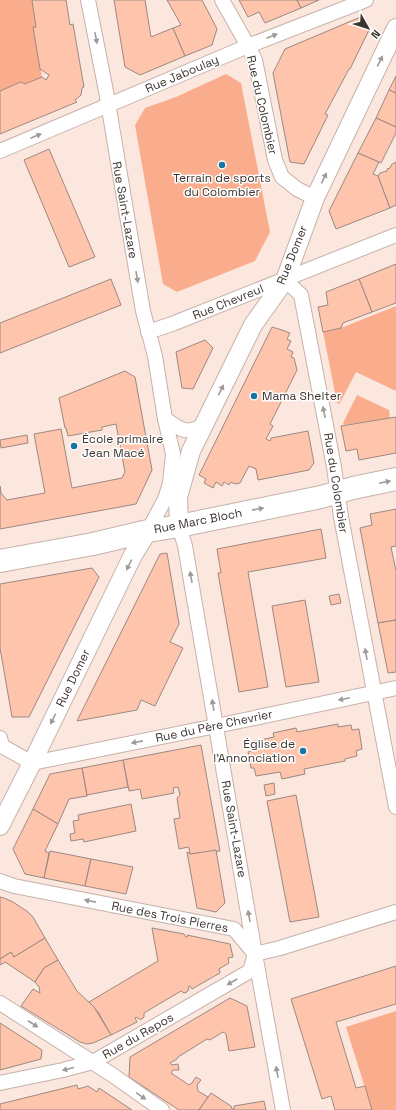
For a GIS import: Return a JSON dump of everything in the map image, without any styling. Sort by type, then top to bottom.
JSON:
[{"type":"main road","name":"Rue Marc Bloch","points":[[0,561],[93,544],[148,531],[321,497],[396,479]]},
{"type":"street","name":"Rue Saint-Lazare","points":[[88,0],[106,91],[142,304],[155,356],[165,419],[173,454],[170,483],[165,499],[148,531]]},
{"type":"street","name":"Rue du Colombier","points":[[222,0],[255,60],[275,160],[282,177],[297,188],[315,198]]},
{"type":"street","name":"Rue Jaboulay","points":[[0,151],[248,46],[366,0]]},
{"type":"street","name":"Rue Domer","points":[[179,526],[178,497],[192,451],[253,325],[285,280],[315,198],[396,28]]},
{"type":"street","name":"Rue Chevreul","points":[[148,332],[285,280],[396,235]]},
{"type":"street","name":"Rue du Colombier","points":[[285,280],[301,295],[396,807]]},
{"type":"street","points":[[165,419],[185,431],[194,431],[204,425]]},
{"type":"street","name":"Rue Saint-Lazare","points":[[179,526],[186,546],[283,1110]]},
{"type":"street","name":"Rue Domer","points":[[0,826],[133,555],[148,531]]},
{"type":"street","name":"Rue du Père Chevrier","points":[[32,763],[396,688]]},
{"type":"street","points":[[0,738],[2,746],[32,763]]},
{"type":"street","name":"Rue des Trois Pierres","points":[[0,881],[22,887],[234,929],[255,954]]},
{"type":"street","points":[[255,954],[280,948],[396,912]]},
{"type":"street","name":"Rue du Repos","points":[[0,1083],[63,1070],[92,1062],[250,971],[255,954]]},
{"type":"street","points":[[0,1003],[92,1062],[162,1110]]},
{"type":"shaded area","points":[[0,0],[32,0],[36,27],[33,28],[42,77],[25,84],[21,82],[0,91]]},
{"type":"shaded area","points":[[226,74],[241,83],[270,232],[255,261],[177,292],[163,284],[135,125],[145,108],[176,97]]},
{"type":"shaded area","points":[[396,306],[396,391],[356,372],[341,401],[339,404],[337,403],[323,332],[341,328]]},
{"type":"shaded area","points":[[357,395],[389,410],[390,418],[344,425],[343,423]]},
{"type":"shaded area","points":[[396,1011],[396,1110],[372,1110],[346,1027]]},
{"type":"building","points":[[32,0],[66,0],[70,25],[73,24],[84,87],[82,88],[81,95],[75,100],[77,102],[0,134],[0,91],[21,82],[25,84],[42,77],[46,80],[49,75],[40,69],[33,27],[36,27]]},
{"type":"building","points":[[114,0],[145,0],[151,37],[173,28],[185,56],[140,75],[125,67]]},
{"type":"building","points":[[167,0],[202,0],[217,29],[212,45],[185,56],[173,28],[181,25]]},
{"type":"building","points":[[239,0],[297,0],[301,8],[265,23],[259,12],[248,17]]},
{"type":"building","points":[[297,0],[319,0],[301,8]]},
{"type":"building","points":[[363,16],[370,28],[350,69],[325,114],[328,115],[304,164],[290,162],[273,73],[285,49]]},
{"type":"building","points":[[396,76],[396,93],[389,90]]},
{"type":"building","points":[[389,90],[396,93],[396,127],[376,118]]},
{"type":"building","points":[[376,118],[396,127],[396,133],[381,163],[358,153]]},
{"type":"building","points":[[49,149],[95,257],[69,267],[24,160]]},
{"type":"building","points":[[358,153],[379,162],[373,174],[378,176],[390,208],[336,229],[329,211]]},
{"type":"building","points":[[396,162],[396,205],[390,208],[378,176],[380,173],[387,171],[392,164]]},
{"type":"building","points":[[396,264],[396,303],[372,312],[359,279]]},
{"type":"building","points":[[111,279],[121,305],[0,353],[0,323]]},
{"type":"building","points":[[359,279],[372,312],[343,323],[341,328],[323,332],[318,307],[328,305],[326,292]]},
{"type":"building","points":[[272,327],[290,333],[287,339],[291,341],[287,349],[293,352],[291,357],[294,358],[297,370],[270,424],[273,426],[266,439],[270,441],[271,438],[308,431],[314,463],[309,470],[258,480],[256,469],[249,466],[240,483],[235,484],[231,482],[229,485],[224,482],[222,486],[216,482],[213,488],[204,483],[206,479],[199,475]]},
{"type":"building","points":[[205,340],[213,348],[193,389],[182,388],[176,352]]},
{"type":"building","name":"École primaire Jean Macé","points":[[125,371],[135,377],[152,470],[136,504],[0,529],[0,486],[1,493],[7,500],[45,493],[34,434],[61,429],[72,488],[122,478],[125,472],[116,424],[102,427],[102,430],[68,436],[59,398]]},
{"type":"building","points":[[396,417],[396,453],[359,460],[357,449],[346,451],[341,426]]},
{"type":"building","points":[[27,435],[28,443],[1,448],[0,440]]},
{"type":"building","points":[[396,509],[396,546],[391,547],[396,571],[396,620],[378,623],[360,528],[372,525],[370,514]]},
{"type":"building","points":[[321,529],[326,558],[248,572],[268,687],[239,692],[218,573],[221,573],[217,549]]},
{"type":"building","points":[[167,553],[179,624],[170,642],[183,648],[155,706],[141,700],[137,710],[77,721],[160,554]]},
{"type":"building","points":[[92,568],[99,577],[29,717],[12,717],[0,648],[0,584]]},
{"type":"building","points":[[339,594],[341,603],[331,605],[329,596]]},
{"type":"building","points":[[305,600],[319,682],[286,687],[272,606]]},
{"type":"building","points":[[396,620],[396,672],[388,673],[378,623]]},
{"type":"building","name":"Église de l'Annonciation","points":[[338,724],[338,727],[351,725],[352,730],[359,729],[362,749],[356,751],[357,756],[345,759],[345,761],[304,769],[305,774],[282,779],[280,772],[256,776],[254,768],[251,768],[248,752],[252,751],[250,742],[274,737],[273,733],[296,728],[297,732]]},
{"type":"building","points":[[201,745],[220,851],[190,854],[188,847],[179,849],[174,819],[180,818],[177,798],[180,795],[178,787],[173,788],[174,793],[142,799],[140,789],[129,791],[123,760]]},
{"type":"building","points":[[123,760],[128,787],[87,795],[82,768]]},
{"type":"building","points":[[82,768],[87,796],[69,799],[58,824],[33,809],[50,774]]},
{"type":"building","points":[[274,783],[275,794],[266,796],[264,785]]},
{"type":"building","points":[[296,795],[319,917],[290,922],[267,801]]},
{"type":"building","points":[[131,804],[136,831],[84,842],[83,839],[71,841],[70,834],[75,833],[73,821],[79,820],[78,815]]},
{"type":"building","points":[[33,809],[58,824],[45,851],[49,853],[44,878],[25,874],[13,849]]},
{"type":"building","points":[[216,850],[225,903],[216,912],[197,908],[187,852],[191,854]]},
{"type":"building","points":[[50,851],[91,859],[85,886],[44,878]]},
{"type":"building","points":[[91,859],[133,867],[126,894],[85,886]]},
{"type":"building","points":[[0,897],[13,902],[28,912],[33,917],[45,938],[14,957],[11,952],[0,959]]},
{"type":"building","points":[[152,928],[184,934],[186,937],[188,936],[187,935],[230,944],[233,957],[228,958],[229,963],[219,969],[220,973],[192,989],[190,986],[188,987],[189,989],[187,992],[184,993],[181,991],[144,1013],[144,1017],[142,1019],[136,1017],[137,1022],[111,1035],[98,1012],[89,1002],[158,961]]},
{"type":"building","points":[[45,938],[58,960],[44,968],[35,982],[5,962],[0,965],[0,959],[11,952],[14,957]]},
{"type":"building","points":[[58,960],[77,991],[94,1007],[111,1035],[93,1043],[87,1044],[80,1042],[21,1006],[33,989],[40,993],[39,987],[35,982],[44,968]]},
{"type":"building","points":[[396,966],[396,1004],[336,1022],[356,1088],[365,1086],[372,1110],[335,1110],[331,1096],[322,1099],[291,999]]},
{"type":"building","points":[[230,998],[247,1006],[255,1047],[229,1051],[226,1034],[223,1032],[210,1040],[207,1039],[170,1063],[172,1065],[178,1064],[179,1070],[173,1070],[171,1073],[189,1085],[196,1077],[201,1080],[197,1085],[198,1091],[208,1097],[199,1110],[179,1110],[129,1077],[130,1057]]},
{"type":"building","points":[[0,1023],[42,1050],[41,1059],[0,1070]]},
{"type":"building","points":[[77,1085],[78,1089],[88,1086],[97,1092],[99,1088],[132,1110],[0,1110],[0,1104]]},
{"type":"building","points":[[211,1093],[231,1106],[232,1109],[234,1109],[234,1106],[264,1101],[266,1110],[199,1110]]},
{"type":"place","name":"Terrain de sports du Colombier","points":[[222,165]]},
{"type":"place","name":"Mama Shelter","points":[[254,396]]},
{"type":"place","name":"École primaire Jean Macé","points":[[74,446]]},
{"type":"place","name":"Église de l'Annonciation","points":[[303,751]]}]
